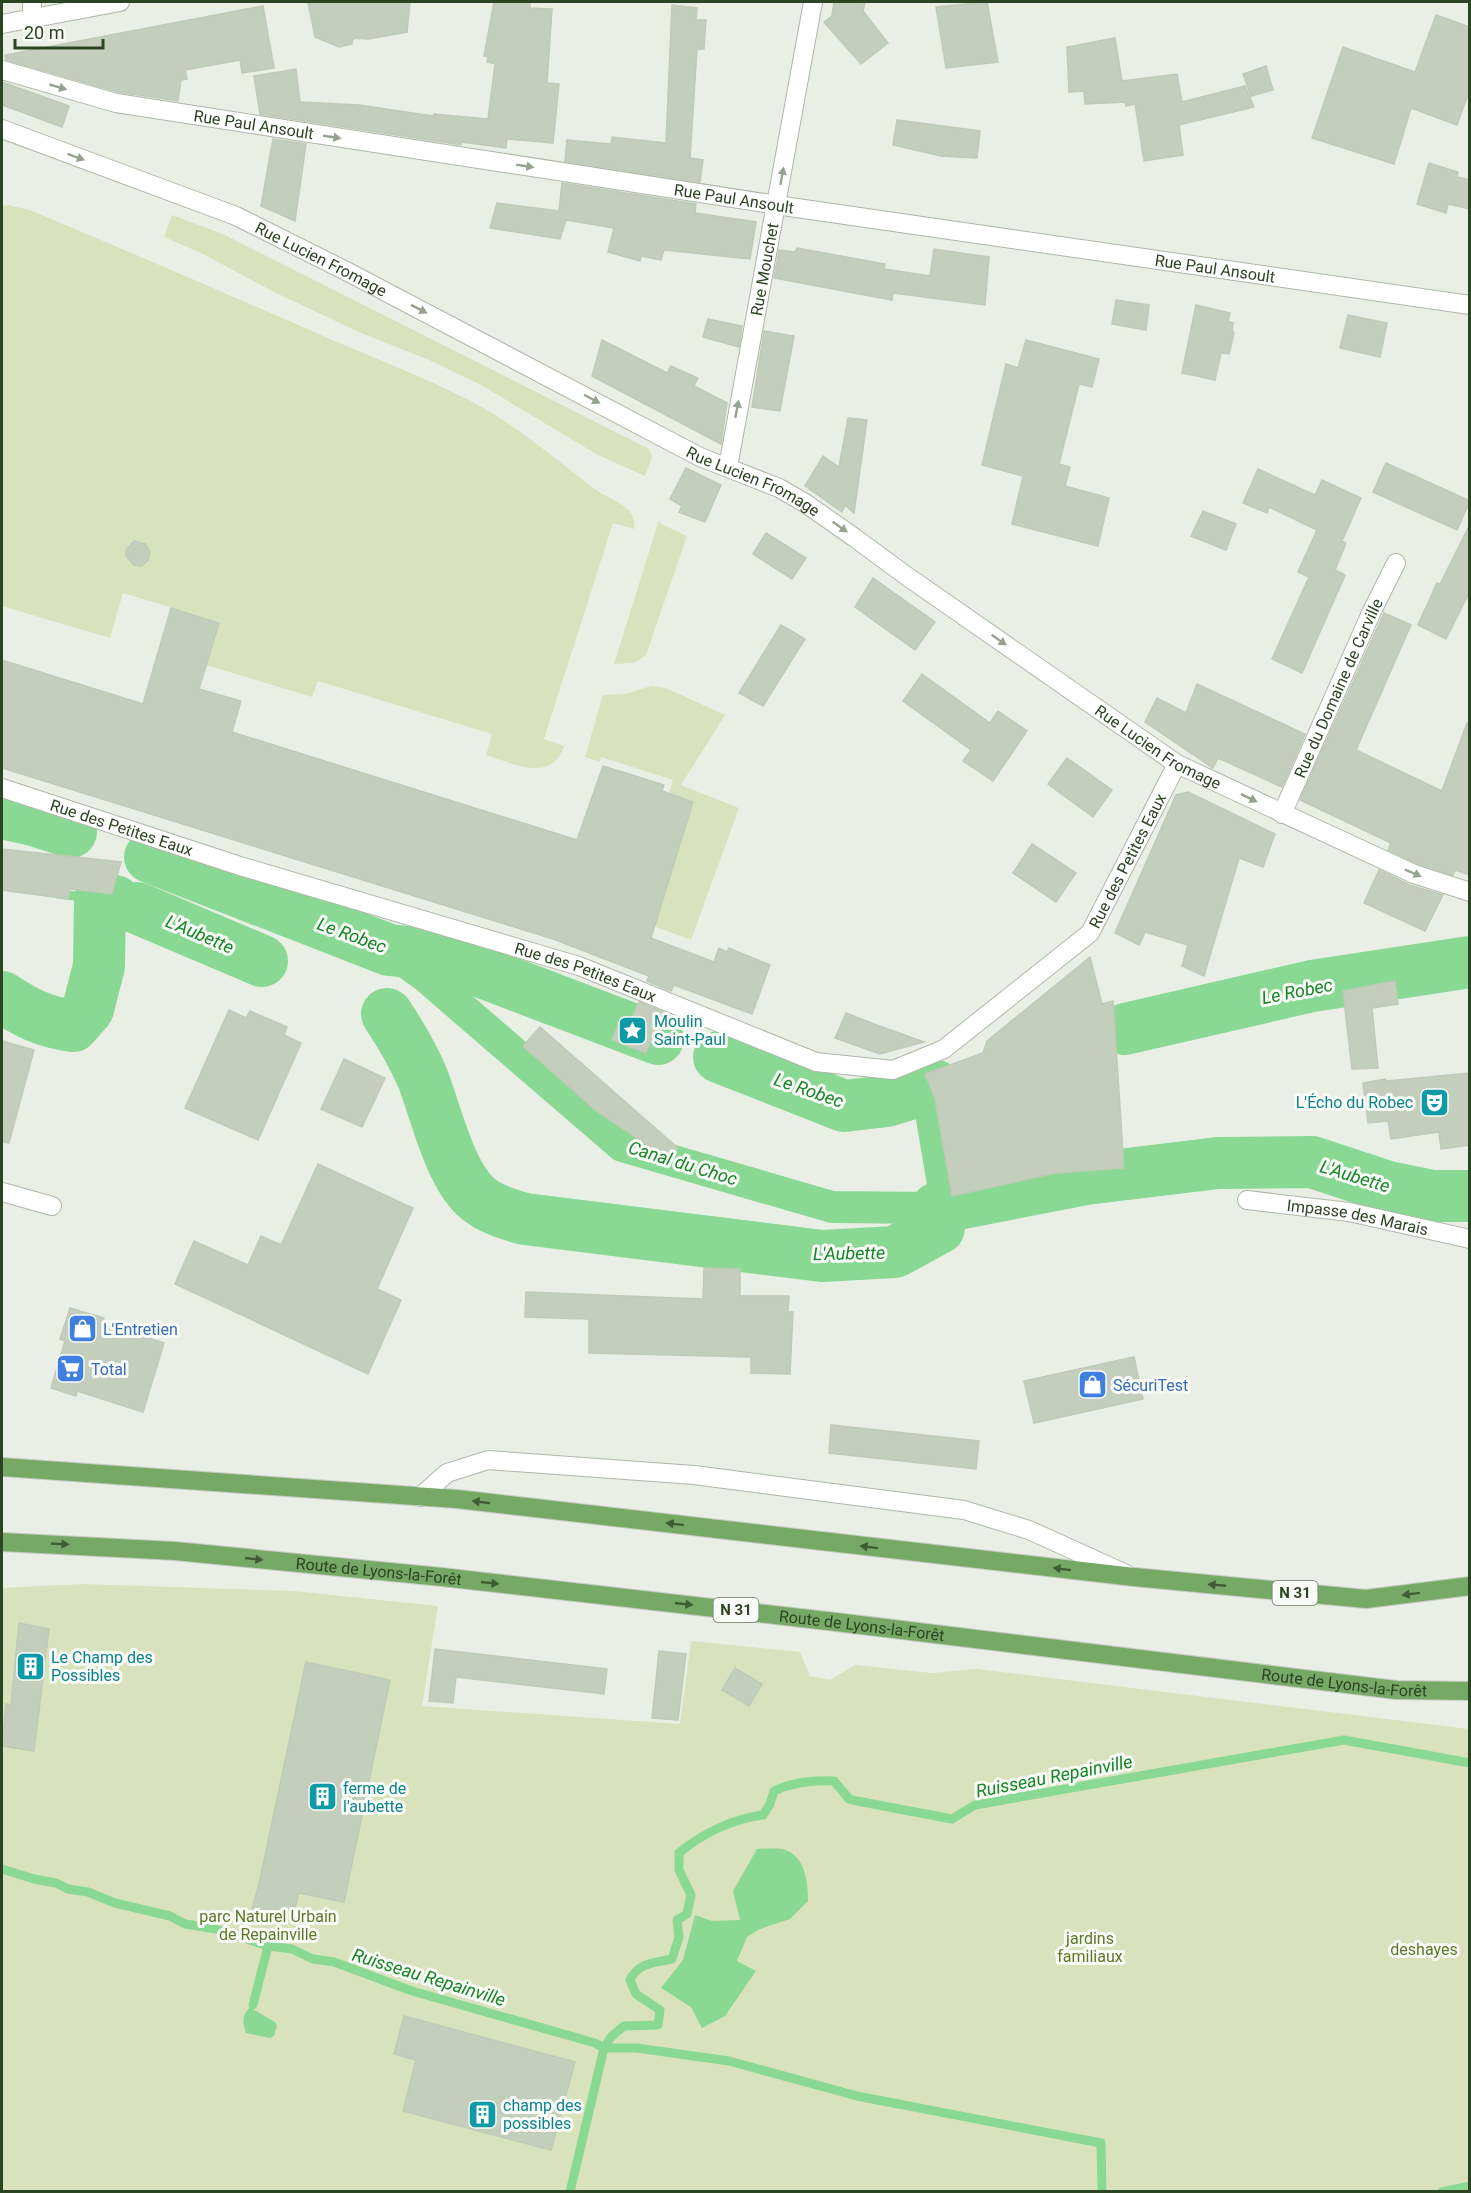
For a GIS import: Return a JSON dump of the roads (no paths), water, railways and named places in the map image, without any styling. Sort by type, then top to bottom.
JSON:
[{"type":"main road","name":"N 31","points":[[2,1467],[457,1499],[1134,1577],[1366,1599],[1470,1586]]},
{"type":"main road","name":"Route de Lyons-la-Forêt","points":[[2,1542],[175,1551],[442,1577],[1396,1690],[1470,1691]]},
{"type":"street","points":[[2,24],[32,10],[120,2]]},
{"type":"street","name":"Rue Mouchet","points":[[728,467],[813,2]]},
{"type":"street","name":"Rue Paul Ansoult","points":[[2,70],[116,103],[777,205],[1470,305]]},
{"type":"street","name":"Rue Lucien Fromage","points":[[2,129],[236,216],[369,283],[700,457],[778,488],[805,503],[1177,764],[1414,874],[1470,892]]},
{"type":"street","name":"Rue du Domaine de Carville","points":[[1282,814],[1372,611],[1396,563]]},
{"type":"street","name":"Rue des Petites Eaux","points":[[2,788],[240,866],[579,966],[816,1062],[893,1070],[944,1049],[1090,933],[1177,764]]},
{"type":"street","points":[[2,1192],[52,1206]]},
{"type":"street","name":"Impasse des Marais","points":[[1247,1200],[1349,1212],[1470,1239]]},
{"type":"street","points":[[420,1497],[447,1473],[488,1460],[694,1475],[964,1510],[1029,1530],[1134,1577]]},
{"type":"waterway","name":"Le Robec","points":[[2,813],[71,832]]},
{"type":"waterway","name":"Le Robec","points":[[150,857],[389,950],[437,955],[658,1039]]},
{"type":"waterway","name":"L'Aubette","points":[[58,894],[100,899]]},
{"type":"waterway","name":"L'Aubette","points":[[2,997],[36,1016],[73,1026],[88,1009],[99,966],[100,899],[115,901]]},
{"type":"waterway","name":"L'Aubette","points":[[137,908],[262,961]]},
{"type":"waterway","name":"Canal du Choc","points":[[389,950],[425,976],[622,1146],[832,1207],[937,1208]]},
{"type":"waterway","name":"Le Robec","points":[[1125,1029],[1312,986],[1470,962]]},
{"type":"waterway","name":"L'Aubette","points":[[387,1014],[419,1070],[444,1141],[466,1185],[475,1196],[492,1208],[525,1219],[822,1256],[895,1252],[939,1228],[937,1208],[1086,1179],[1218,1163],[1312,1162],[1388,1187],[1432,1196],[1470,1196]]},
{"type":"waterway","name":"Le Robec","points":[[719,1057],[844,1106],[887,1101],[936,1086]]},
{"type":"waterway","points":[[925,1090],[929,1101],[947,1207]]},
{"type":"waterway","name":"Ruisseau Repainville","points":[[2,1869],[56,1883],[68,1889],[88,1892],[115,1903],[170,1916],[185,1924],[216,1929],[268,1946],[292,1949],[313,1959],[334,1962],[412,1991],[595,2043],[604,2048],[611,2037],[624,2026],[658,2025],[660,2010],[636,1994],[630,1980],[642,1966],[672,1959],[679,1937],[677,1920],[687,1914],[691,1895],[679,1870],[679,1853],[698,1839],[719,1828],[763,1815],[774,1791],[788,1786],[811,1781],[834,1781],[849,1799],[952,1819],[975,1805],[1344,1740],[1470,1763]]},
{"type":"waterway","points":[[253,2005],[268,1946]]},
{"type":"waterway","name":"Ruisseau Repainville","points":[[570,2192],[604,2048],[637,2048],[729,2061],[857,2096],[1101,2143],[1102,2192]]},
{"type":"waterway","name":"Ruisseau Repainville","points":[[1442,2192],[1470,2186]]},
{"type":"place","name":"Moulin Saint-Paul","points":[[633,1030]]},
{"type":"place","name":"L'Écho du Robec","points":[[1434,1102]]},
{"type":"place","name":"L'Entretien","points":[[82,1329]]},
{"type":"place","name":"Total","points":[[70,1369]]},
{"type":"place","name":"SécuriTest","points":[[1092,1385]]},
{"type":"place","name":"Le Champ des Possibles","points":[[30,1666]]},
{"type":"place","name":"ferme de l'aubette","points":[[322,1797]]},
{"type":"place","name":"champ des possibles","points":[[482,2114]]},
{"type":"park label","name":"parc Naturel Urbain de Repainville","points":[[268,1925]]},
{"type":"park label","name":"jardins familiaux","points":[[1090,1947]]},
{"type":"park label","name":"deshayes","points":[[1424,1949]]}]
